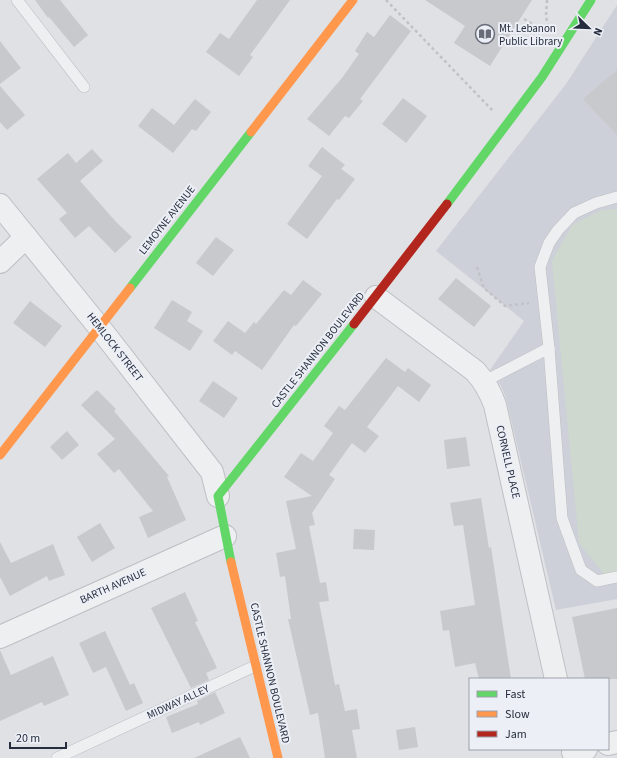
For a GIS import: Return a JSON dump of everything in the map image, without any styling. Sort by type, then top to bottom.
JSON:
[{"type":"street","name":"LEMOYNE AVENUE","points":[[0,455],[352,0]]},
{"type":"street","name":"CASTLE SHANNON BOULEVARD","points":[[278,758],[255,666],[218,496],[376,297],[542,77],[591,0]]},
{"type":"street","name":"HEMLOCK STREET","points":[[0,205],[99,327],[212,472],[218,496]]},
{"type":"street","points":[[0,262],[26,237]]},
{"type":"street","name":"CORNELL PLACE","points":[[376,297],[475,371],[485,382],[495,405],[556,678]]},
{"type":"street","name":"BARTH AVENUE","points":[[0,637],[226,536]]},
{"type":"lane","points":[[17,0],[84,87]]},
{"type":"lane","points":[[617,197],[596,203],[574,213],[549,243],[540,267],[549,348],[562,518],[581,570],[597,581],[617,577]]},
{"type":"lane","points":[[485,382],[549,348]]},
{"type":"lane","name":"MIDWAY ALLEY","points":[[57,758],[255,666]]},
{"type":"path","points":[[386,0],[484,104],[496,114]]},
{"type":"path","points":[[548,0],[546,14],[548,28]]},
{"type":"path","points":[[524,19],[546,32]]},
{"type":"path","points":[[477,267],[484,288],[505,306],[544,301]]},
{"type":"shaded area","points":[[617,5],[617,599],[556,610],[506,398],[501,386],[490,370],[524,321],[436,251],[566,84]]},
{"type":"shaded area","points":[[617,209],[617,571],[604,574],[579,543],[552,261],[572,225],[602,210]]},
{"type":"building","points":[[35,0],[60,0],[88,35],[74,47],[49,17],[48,18]]},
{"type":"building","points":[[257,0],[290,0],[250,55],[253,57],[239,76],[206,52],[220,33],[229,39]]},
{"type":"building","name":"Mt. Lebanon Public Library","points":[[425,0],[532,0],[490,66],[454,43],[465,26]]},
{"type":"building","points":[[390,15],[411,31],[360,99],[363,101],[349,118],[345,116],[329,136],[307,119],[342,78],[359,54],[355,51],[367,32],[374,37]]},
{"type":"building","points":[[0,41],[21,68],[0,84]]},
{"type":"building","points":[[617,70],[617,135],[583,99]]},
{"type":"building","points":[[0,86],[25,115],[7,130],[0,122]]},
{"type":"building","points":[[403,98],[427,116],[406,143],[382,124]]},
{"type":"building","points":[[195,99],[211,112],[196,131],[192,129],[173,153],[138,126],[152,108],[174,125]]},
{"type":"building","points":[[322,147],[345,165],[341,169],[355,179],[339,200],[337,199],[307,239],[287,224],[322,176],[308,166]]},
{"type":"building","points":[[92,149],[103,161],[80,181],[117,223],[132,237],[115,253],[89,226],[75,238],[59,219],[67,213],[37,179],[68,153],[76,163]]},
{"type":"building","points":[[216,237],[234,250],[213,276],[196,263]]},
{"type":"building","points":[[456,278],[491,306],[474,327],[438,299]]},
{"type":"building","points":[[303,280],[322,294],[296,326],[294,325],[262,370],[235,351],[232,355],[213,341],[228,321],[245,333],[254,322],[256,324],[284,290],[291,295]]},
{"type":"building","points":[[172,300],[192,312],[187,321],[203,331],[190,351],[154,328]]},
{"type":"building","points":[[30,301],[62,326],[45,347],[13,323]]},
{"type":"building","points":[[386,358],[405,372],[408,368],[431,385],[419,402],[398,386],[367,427],[379,436],[365,453],[352,443],[329,475],[335,479],[312,513],[315,525],[309,526],[320,583],[326,582],[329,601],[319,602],[335,685],[339,684],[345,711],[357,709],[360,729],[352,730],[357,758],[325,758],[318,713],[310,715],[288,619],[291,619],[285,576],[280,577],[276,553],[296,549],[286,501],[312,496],[284,477],[301,453],[313,461],[333,433],[324,426],[339,406],[345,410]]},
{"type":"building","points":[[213,381],[238,398],[224,418],[199,401]]},
{"type":"building","points":[[97,390],[116,409],[114,411],[169,476],[167,477],[186,520],[148,538],[139,517],[153,511],[119,469],[114,473],[97,454],[115,439],[81,405]]},
{"type":"building","points":[[67,431],[79,445],[62,460],[50,447]]},
{"type":"building","points":[[466,437],[470,466],[447,469],[444,440]]},
{"type":"building","points":[[481,498],[489,548],[491,547],[511,678],[479,678],[475,663],[455,667],[449,630],[443,631],[440,611],[475,605],[463,525],[454,526],[450,503]]},
{"type":"building","points":[[100,523],[115,548],[92,562],[77,537]]},
{"type":"building","points":[[354,529],[375,530],[374,550],[353,549]]},
{"type":"building","points":[[0,542],[11,563],[53,544],[65,575],[49,581],[47,576],[10,596],[0,577]]},
{"type":"building","points":[[185,592],[198,621],[195,622],[217,668],[206,673],[209,680],[191,688],[151,608]]},
{"type":"building","points":[[617,608],[617,679],[585,678],[572,617]]},
{"type":"building","points":[[105,631],[130,685],[134,683],[143,703],[126,711],[106,667],[93,673],[79,643]]},
{"type":"building","points":[[0,650],[11,675],[53,656],[69,695],[44,706],[42,702],[0,721]]},
{"type":"building","points":[[215,692],[225,713],[200,725],[199,722],[172,733],[166,717],[198,704],[197,701]]},
{"type":"building","points":[[415,727],[418,747],[399,750],[396,730]]},
{"type":"building","points":[[240,737],[250,758],[194,758]]},
{"type":"traffic: fast","points":[[447,204],[542,77],[591,0]]},
{"type":"traffic: fast","points":[[130,288],[251,132]]},
{"type":"traffic: fast","points":[[231,562],[218,496],[354,324]]},
{"type":"traffic: slow","points":[[251,132],[353,0]]},
{"type":"traffic: slow","points":[[0,455],[130,288]]},
{"type":"traffic: slow","points":[[231,562],[278,758]]},
{"type":"traffic: jam","points":[[354,324],[447,204]]},
{"type":"place","name":"Mt. Lebanon Public Library","points":[[485,34]]}]
